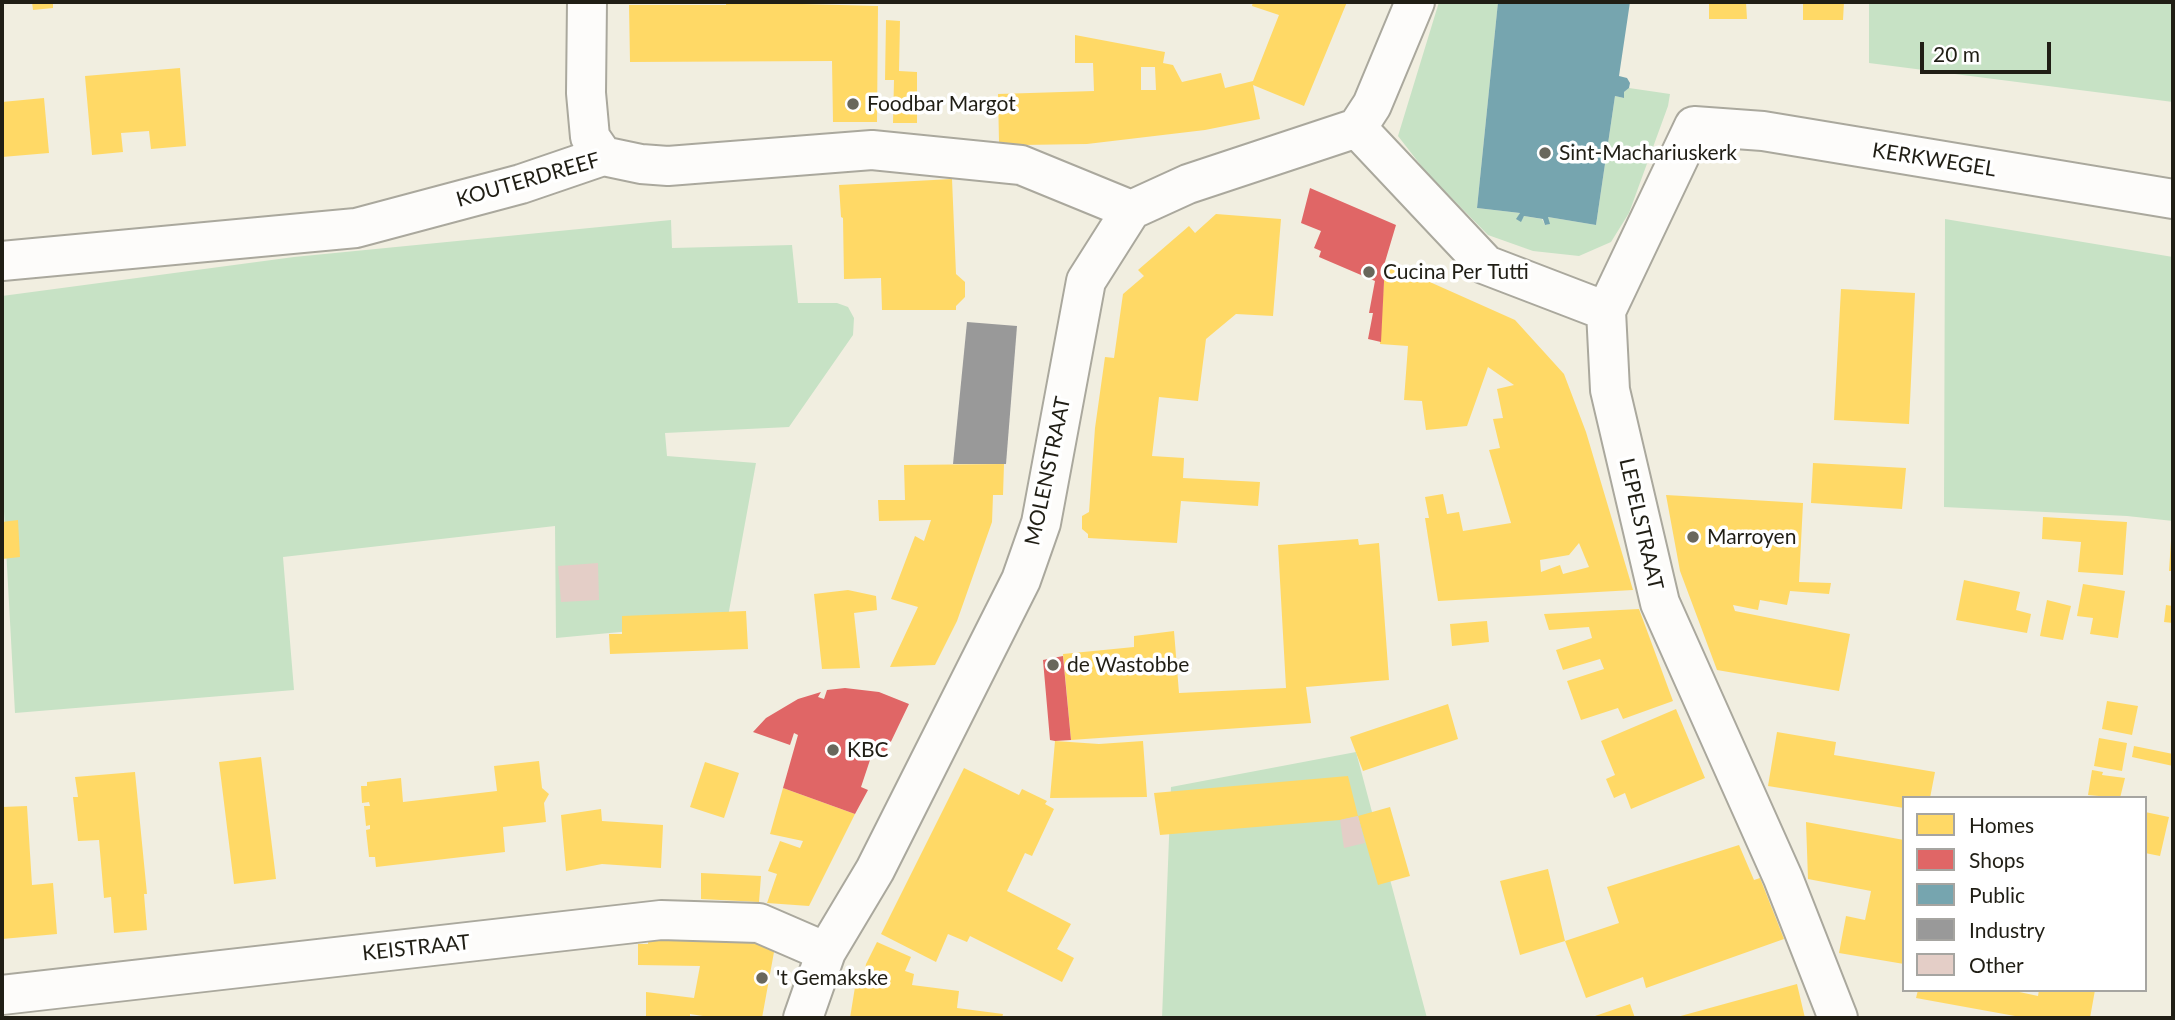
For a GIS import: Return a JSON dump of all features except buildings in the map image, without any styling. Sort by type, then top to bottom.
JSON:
[{"type":"street","points":[[587,2],[586,93],[590,137],[603,156]]},
{"type":"street","points":[[1131,210],[1188,184],[1357,128],[1372,105],[1415,2]]},
{"type":"street","name":"KERKWEGEL","points":[[1606,311],[1694,127],[1763,131],[2173,199]]},
{"type":"street","points":[[1357,128],[1486,265],[1606,311]]},
{"type":"street","name":"KOUTERDREEF","points":[[2,261],[356,228],[521,184],[603,156],[641,164],[668,166],[872,150],[1021,165],[1131,210]]},
{"type":"street","name":"MOLENSTRAAT","points":[[803,1018],[826,951],[875,870],[1021,580],[1041,523],[1086,281],[1131,210]]},
{"type":"street","name":"LEPELSTRAAT","points":[[1606,311],[1610,390],[1660,603],[1783,878],[1838,1018]]},
{"type":"street","name":"KEISTRAAT","points":[[2,995],[661,920],[759,923],[826,951]]},
{"type":"green space","points":[[1439,2],[1498,2],[1477,208],[1520,213],[1517,219],[1521,221],[1524,216],[1542,219],[1545,225],[1549,224],[1548,217],[1596,225],[1615,96],[1624,98],[1624,92],[1629,88],[1670,94],[1629,213],[1611,242],[1579,256],[1533,251],[1488,235],[1426,172],[1398,136]]},
{"type":"green space","points":[[1869,2],[2173,2],[2173,102],[1869,63]]},
{"type":"green space","points":[[1945,219],[2173,257],[2173,521],[2127,516],[1944,507]]},
{"type":"green space","points":[[671,220],[672,248],[792,245],[798,303],[837,303],[848,307],[854,318],[853,335],[789,427],[665,433],[667,456],[756,463],[727,622],[556,638],[555,526],[283,557],[294,690],[15,713],[2,475],[2,296],[294,257]]},
{"type":"green space","points":[[1356,752],[1427,1018],[1162,1018],[1171,787]]},
{"type":"place","name":"Foodbar Margot","points":[[853,104]]},
{"type":"place","name":"Sint-Machariuskerk","points":[[1545,153]]},
{"type":"place","name":"Cucina Per Tutti","points":[[1369,272]]},
{"type":"place","name":"Marroyen","points":[[1693,537]]},
{"type":"place","name":"de Wastobbe","points":[[1053,665]]},
{"type":"place","name":"KBC","points":[[833,750]]},
{"type":"place","name":"'t Gemakske","points":[[762,978]]}]
